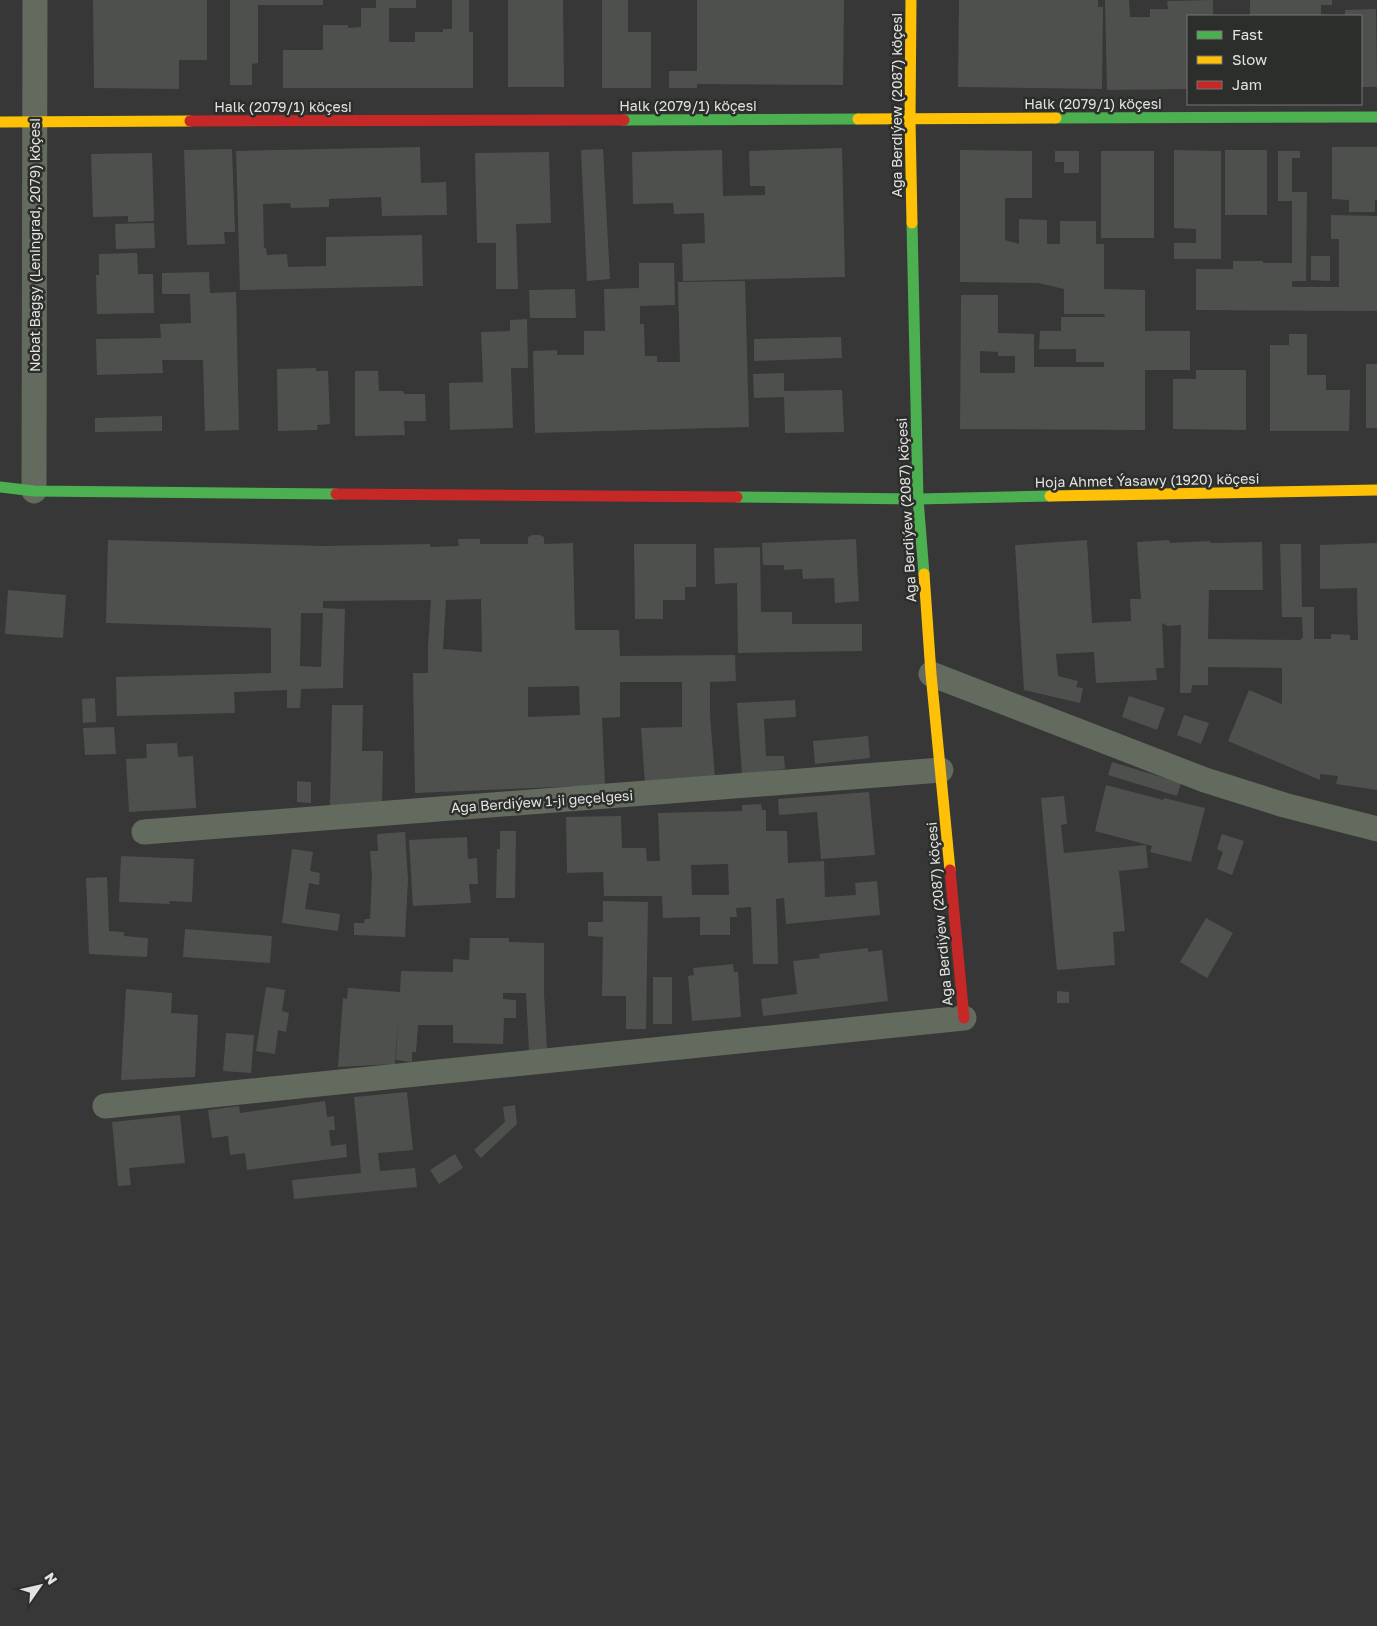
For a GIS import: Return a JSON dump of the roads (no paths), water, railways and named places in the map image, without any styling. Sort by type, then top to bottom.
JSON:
[{"type":"street","name":"Nobat Bagşy (Leningrad, 2079) köçesi","points":[[34,491],[35,0]]},
{"type":"street","name":"Aga Berdiýew (2087) köçesi","points":[[911,0],[910,119],[918,499],[931,674],[964,1018]]},
{"type":"street","name":"Halk (2079/1) köçesi","points":[[0,122],[1377,117]]},
{"type":"street","name":"Hoja Ahmet Ýasawy (1920) köçesi","points":[[0,487],[34,491],[918,499],[1377,490]]},
{"type":"street","points":[[931,674],[1205,780],[1284,805],[1377,829]]},
{"type":"street","name":"Aga Berdiýew 1-ji geçelgesi","points":[[144,832],[941,770]]},
{"type":"street","points":[[105,1106],[964,1018]]}]
